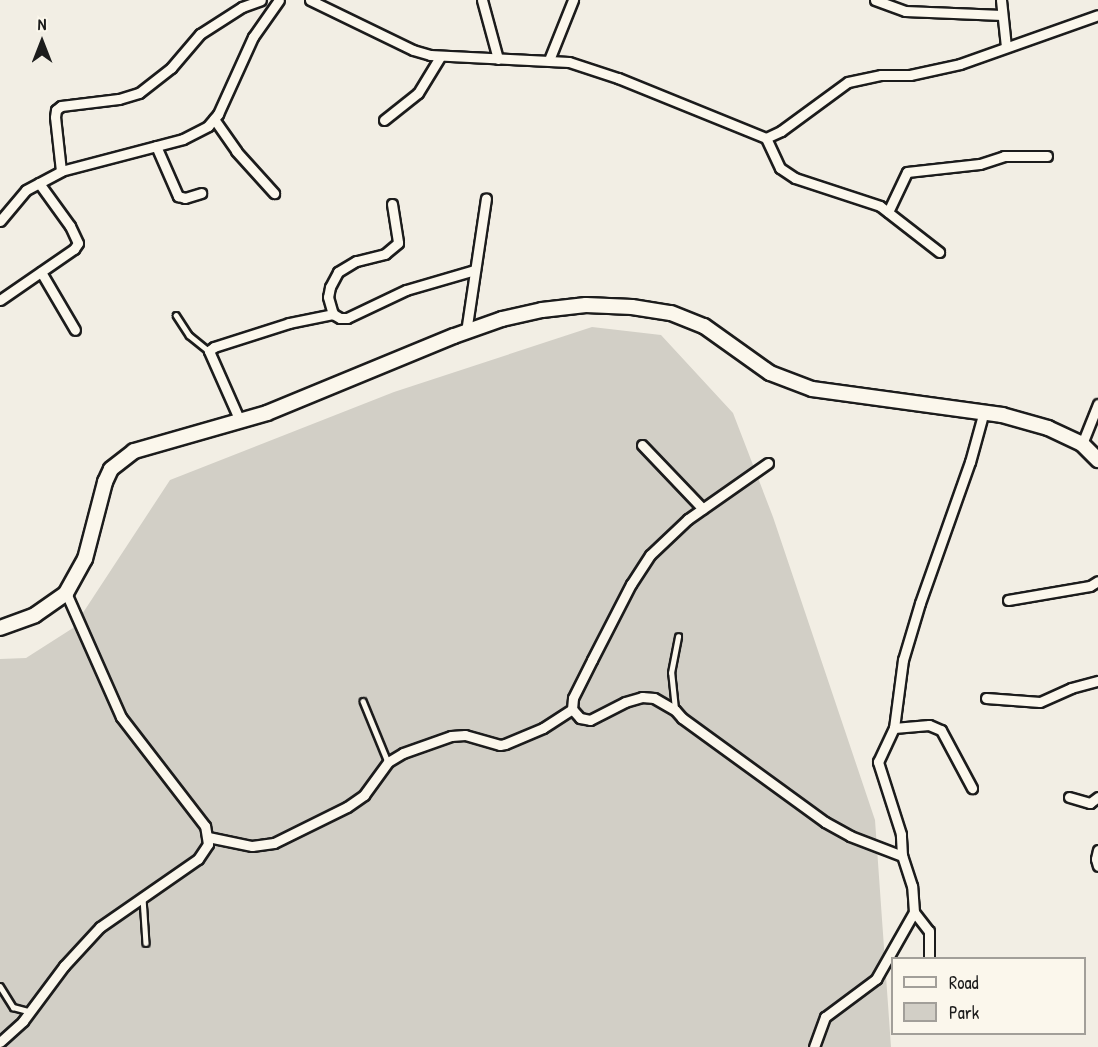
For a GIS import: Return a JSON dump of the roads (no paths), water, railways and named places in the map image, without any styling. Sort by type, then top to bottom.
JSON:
[{"type":"main road","points":[[0,628],[35,615],[66,593],[85,559],[102,491],[111,469],[134,451],[240,421],[319,393],[466,332],[542,310],[586,305],[632,307],[671,313],[704,326],[770,373],[812,389],[859,397],[984,411],[1048,428],[1082,444],[1098,460]]},
{"type":"street","points":[[61,171],[56,110],[61,106],[119,99],[139,93],[171,68],[200,34],[242,7],[261,0]]},
{"type":"street","points":[[0,221],[20,196],[61,171],[198,133],[214,119],[253,37],[279,0]]},
{"type":"street","points":[[310,0],[413,50],[440,57],[549,60],[588,67],[766,138],[780,168],[795,178],[865,200],[888,212],[939,252]]},
{"type":"street","points":[[482,0],[498,59]]},
{"type":"street","points":[[549,60],[573,0]]},
{"type":"street","points":[[875,0],[905,11],[1002,15]]},
{"type":"street","points":[[1001,0],[1006,47]]},
{"type":"street","points":[[766,138],[781,131],[848,82],[871,76],[931,72],[1098,15]]},
{"type":"street","points":[[384,120],[418,93],[440,57]]},
{"type":"street","points":[[214,119],[236,152],[274,193]]},
{"type":"street","points":[[156,146],[178,196],[185,198],[201,193]]},
{"type":"street","points":[[888,212],[907,172],[980,164],[1004,156],[1047,156]]},
{"type":"street","points":[[0,300],[74,249],[78,243],[70,226],[39,183]]},
{"type":"street","points":[[466,332],[486,198]]},
{"type":"street","points":[[333,314],[328,297],[330,287],[338,272],[356,261],[385,254],[398,243],[392,204]]},
{"type":"street","points":[[240,421],[209,351],[214,347],[289,323],[333,314],[340,318],[347,318],[406,290],[475,270]]},
{"type":"street","points":[[41,272],[75,330]]},
{"type":"street","points":[[1082,444],[1098,404]]},
{"type":"street","points":[[814,1047],[825,1017],[876,979],[904,934],[914,912],[912,886],[902,856],[896,815],[878,770],[881,754],[894,728],[903,660],[920,603],[970,462],[984,411]]},
{"type":"street","points":[[642,445],[703,509]]},
{"type":"street","points":[[768,463],[669,535],[638,574],[573,698],[572,709],[580,718],[590,720],[642,697],[654,698],[675,710],[717,744],[825,822],[902,856]]},
{"type":"street","points":[[1008,600],[1090,586],[1098,581]]},
{"type":"street","points":[[0,1042],[16,1030],[83,945],[113,916],[198,859],[208,843],[205,826],[121,717],[66,593]]},
{"type":"street","points":[[986,698],[1040,702],[1071,688],[1098,681]]},
{"type":"street","points":[[208,837],[252,846],[274,843],[347,807],[364,795],[388,762],[403,753],[451,736],[465,735],[500,745],[505,744],[543,728],[572,709]]},
{"type":"street","points":[[894,728],[929,725],[941,730],[972,788]]},
{"type":"street","points":[[1069,796],[1090,803],[1098,797]]},
{"type":"street","points":[[1098,850],[1096,859],[1098,866]]},
{"type":"street","points":[[914,912],[929,931],[929,957]]},
{"type":"lane","points":[[176,315],[189,335],[209,351]]},
{"type":"lane","points":[[675,710],[671,673],[678,637]]},
{"type":"lane","points":[[363,701],[388,762]]},
{"type":"lane","points":[[142,896],[146,943]]},
{"type":"lane","points":[[0,986],[13,1006],[19,1010],[31,1011]]}]
